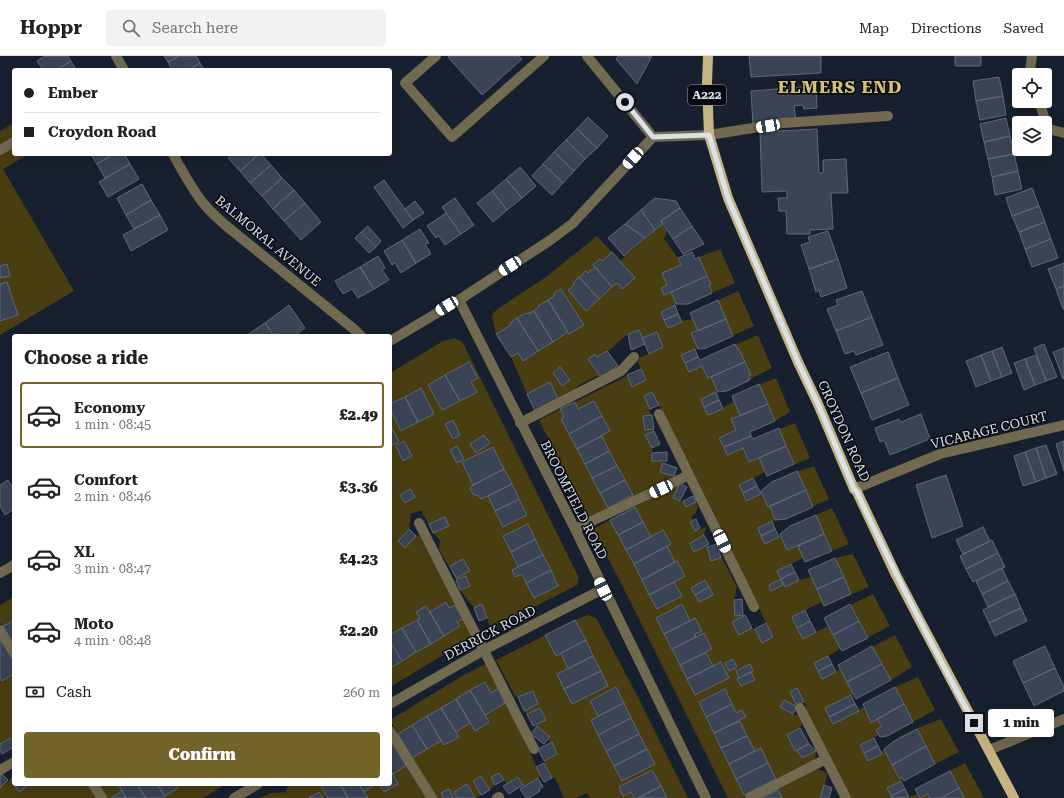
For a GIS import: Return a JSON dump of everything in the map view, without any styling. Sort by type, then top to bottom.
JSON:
[{"type":"main road","name":"CROYDON ROAD","points":[[708,56],[707,83],[709,135],[728,198],[854,489],[857,492],[919,619],[1014,798]]},
{"type":"street","points":[[116,56],[123,68]]},
{"type":"street","points":[[436,56],[405,83],[452,137],[544,56]]},
{"type":"street","points":[[587,56],[653,137]]},
{"type":"street","points":[[1030,68],[1032,56]]},
{"type":"street","points":[[1041,108],[1048,129],[1064,133]]},
{"type":"street","points":[[392,340],[459,300],[549,241],[572,224],[653,137],[709,135],[783,123],[888,116]]},
{"type":"street","points":[[0,150],[12,143]]},
{"type":"street","name":"BALMORAL AVENUE","points":[[174,156],[200,200],[211,212],[359,334]]},
{"type":"street","name":"BROOMFIELD ROAD","points":[[459,300],[575,529],[706,798]]},
{"type":"street","points":[[520,423],[621,371],[634,357]]},
{"type":"street","points":[[659,414],[754,607]]},
{"type":"street","name":"VICARAGE COURT","points":[[854,489],[940,454],[1064,425]]},
{"type":"street","points":[[575,529],[689,475]]},
{"type":"street","points":[[419,523],[534,749]]},
{"type":"street","points":[[0,573],[12,566]]},
{"type":"street","name":"DERRICK ROAD","points":[[392,703],[484,650],[603,589]]},
{"type":"street","points":[[0,630],[12,650]]},
{"type":"street","points":[[800,708],[846,798]]},
{"type":"street","points":[[989,750],[1064,719]]},
{"type":"street","points":[[392,734],[432,798]]},
{"type":"street","points":[[750,798],[826,759]]},
{"type":"street","points":[[0,770],[12,763]]},
{"type":"street","points":[[95,786],[102,798]]},
{"type":"street","points":[[234,798],[255,786]]},
{"type":"shaded area","points":[[12,124],[12,156],[26,156],[3,169],[74,291],[0,335],[0,131]]},
{"type":"shaded area","points":[[662,224],[667,231],[664,239],[678,258],[681,265],[662,273],[682,321],[692,319],[690,313],[738,291],[754,326],[706,348],[695,349],[700,360],[758,335],[772,368],[727,391],[716,392],[723,408],[734,401],[732,396],[776,378],[790,412],[775,421],[750,432],[753,439],[795,423],[810,458],[767,476],[765,472],[753,478],[761,494],[770,484],[777,480],[792,473],[814,466],[829,499],[786,519],[772,521],[779,536],[790,526],[832,508],[849,544],[805,562],[803,558],[791,564],[799,580],[811,577],[808,570],[835,558],[853,554],[869,587],[824,606],[822,602],[805,610],[816,632],[828,626],[824,618],[873,594],[890,626],[842,651],[840,649],[828,656],[836,671],[840,669],[838,665],[895,635],[912,667],[891,680],[851,695],[859,710],[864,707],[863,704],[918,677],[935,710],[887,736],[880,737],[879,735],[874,738],[881,753],[886,747],[900,737],[941,719],[959,752],[901,781],[909,797],[917,794],[915,789],[965,763],[984,798],[849,798],[805,712],[806,704],[804,702],[797,706],[793,714],[799,716],[802,724],[800,728],[808,744],[816,751],[813,762],[743,798],[728,798],[593,529],[680,483],[673,498],[683,501],[686,507],[696,502],[698,507],[695,514],[691,517],[699,530],[706,527],[704,535],[701,537],[707,547],[711,560],[721,558],[723,560],[737,587],[734,599],[742,599],[743,615],[745,615],[752,628],[755,629],[762,643],[773,637],[659,405],[650,409],[649,411],[652,415],[643,416],[645,430],[654,429],[654,431],[645,435],[652,448],[652,461],[663,461],[663,463],[677,468],[674,476],[588,518],[539,420],[641,369],[638,362],[639,358],[663,347],[657,332],[642,338],[639,330],[628,334],[608,351],[618,366],[601,377],[597,376],[581,384],[566,396],[558,399],[550,383],[527,394],[511,357],[496,334],[492,317],[493,313],[499,308],[546,277],[597,236],[620,261]]},
{"type":"shaded area","points":[[720,249],[735,283],[712,293],[709,285],[711,284],[699,257]]},
{"type":"shaded area","points":[[454,338],[461,341],[464,345],[579,578],[577,585],[491,629],[482,605],[474,608],[460,590],[456,578],[439,550],[440,540],[433,533],[421,510],[411,514],[409,529],[398,542],[405,548],[416,536],[419,535],[473,637],[392,686],[392,372],[443,341]]},
{"type":"shaded area","points":[[12,598],[12,644],[0,623],[0,605]]},
{"type":"shaded area","points":[[588,615],[596,618],[638,697],[688,798],[590,798],[587,793],[576,798],[564,798],[555,778],[552,778],[544,761],[557,754],[552,743],[548,740],[550,737],[536,725],[546,720],[540,708],[527,714],[524,711],[538,704],[533,691],[518,697],[515,696],[496,660],[575,620]]},
{"type":"shaded area","points":[[0,638],[12,659],[12,741],[10,738],[0,744]]},
{"type":"shaded area","points":[[485,664],[499,688],[541,776],[523,787],[517,777],[506,784],[499,773],[491,777],[495,785],[490,790],[481,776],[473,781],[481,795],[475,798],[467,785],[454,792],[457,798],[454,798],[449,789],[441,793],[443,798],[437,798],[392,723],[392,719],[462,676]]},
{"type":"shaded area","points":[[392,740],[427,798],[259,798],[271,793],[286,792],[288,786],[392,786]]},
{"type":"shaded area","points":[[818,769],[827,773],[820,798],[762,798]]},
{"type":"shaded area","points":[[11,779],[12,786],[15,786],[19,792],[29,786],[89,786],[97,798],[0,798],[0,788]]},
{"type":"shaded area","points":[[99,786],[222,786],[204,798],[106,798]]},
{"type":"building","points":[[45,56],[68,56],[71,61],[59,68],[42,68],[37,61]]},
{"type":"building","points":[[164,56],[179,56],[168,62]]},
{"type":"building","points":[[179,56],[196,56],[200,63],[191,68],[171,68],[168,62]]},
{"type":"building","points":[[519,56],[522,59],[482,95],[448,57]]},
{"type":"building","points":[[618,56],[652,56],[637,84],[616,59]]},
{"type":"building","points":[[749,56],[821,56],[821,73],[751,77]]},
{"type":"building","points":[[955,56],[981,56],[981,66],[955,66]]},
{"type":"building","points":[[71,61],[75,68],[59,68]]},
{"type":"building","points":[[200,63],[203,68],[191,68]]},
{"type":"building","points":[[999,77],[1003,96],[976,101],[973,81]]},
{"type":"building","points":[[816,86],[817,108],[804,109],[803,105],[794,106],[796,121],[753,125],[751,91]]},
{"type":"building","points":[[1003,96],[1006,115],[980,120],[976,101]]},
{"type":"building","points":[[588,117],[608,136],[597,148],[577,129]]},
{"type":"building","points":[[1006,118],[1010,136],[984,142],[980,124]]},
{"type":"building","points":[[577,129],[597,148],[585,159],[566,140]]},
{"type":"building","points":[[817,129],[819,173],[823,173],[823,160],[846,159],[848,193],[831,193],[833,229],[810,230],[810,234],[787,234],[786,211],[779,211],[778,198],[787,198],[787,191],[762,192],[760,132]]},
{"type":"building","points":[[1010,136],[1012,154],[988,159],[984,142]]},
{"type":"building","points":[[566,140],[585,159],[574,171],[554,152]]},
{"type":"building","points":[[554,152],[574,171],[563,183],[543,164]]},
{"type":"building","points":[[1012,154],[1012,156],[1014,156],[1018,171],[992,177],[988,159]]},
{"type":"building","points":[[92,156],[111,156],[97,164]]},
{"type":"building","points":[[111,156],[125,156],[130,164],[105,178],[97,164]]},
{"type":"building","points":[[230,156],[257,156],[240,171],[228,158]]},
{"type":"building","points":[[257,156],[263,156],[271,165],[250,183],[240,171]]},
{"type":"building","points":[[130,164],[139,179],[108,197],[99,182]]},
{"type":"building","points":[[543,164],[563,183],[552,195],[532,176]]},
{"type":"building","points":[[271,165],[282,178],[262,196],[250,183]]},
{"type":"building","points":[[520,167],[536,186],[522,198],[506,179]]},
{"type":"building","points":[[1018,171],[1022,189],[995,195],[992,177]]},
{"type":"building","points":[[282,178],[294,190],[273,209],[262,196]]},
{"type":"building","points":[[506,179],[522,198],[507,210],[492,191]]},
{"type":"building","points":[[384,180],[413,220],[403,228],[374,187]]},
{"type":"building","points":[[142,184],[151,200],[126,215],[117,198]]},
{"type":"building","points":[[1032,188],[1039,206],[1012,216],[1006,198]]},
{"type":"building","points":[[294,190],[305,203],[284,221],[273,209]]},
{"type":"building","points":[[492,191],[507,210],[493,222],[477,203]]},
{"type":"building","points":[[455,198],[474,225],[461,234],[442,207]]},
{"type":"building","points":[[655,198],[676,201],[680,208],[661,221],[662,224],[655,230],[641,210]]},
{"type":"building","points":[[151,200],[160,215],[134,229],[126,215]]},
{"type":"building","points":[[415,201],[424,213],[413,220],[405,209]]},
{"type":"building","points":[[305,203],[321,222],[301,240],[284,221]]},
{"type":"building","points":[[1039,206],[1045,222],[1019,232],[1012,216]]},
{"type":"building","points":[[680,208],[692,226],[673,239],[661,221]]},
{"type":"building","points":[[641,210],[655,230],[645,238],[625,224]]},
{"type":"building","points":[[446,213],[461,234],[445,245],[439,236],[436,238],[427,226]]},
{"type":"building","points":[[160,215],[168,230],[131,251],[123,235]]},
{"type":"building","points":[[1045,222],[1051,239],[1025,249],[1019,232]]},
{"type":"building","points":[[625,224],[645,238],[624,256],[608,238]]},
{"type":"building","points":[[368,226],[381,241],[376,247],[361,232]]},
{"type":"building","points":[[692,226],[704,244],[683,254],[673,239]]},
{"type":"building","points":[[420,229],[429,243],[425,244],[431,254],[416,263],[402,240]]},
{"type":"building","points":[[828,231],[838,259],[809,269],[801,245],[810,242],[808,237]]},
{"type":"building","points":[[361,232],[376,247],[369,253],[355,238]]},
{"type":"building","points":[[1051,239],[1058,258],[1032,267],[1025,249]]},
{"type":"building","points":[[402,240],[416,263],[401,273],[395,263],[392,265],[384,251]]},
{"type":"building","points":[[612,252],[635,278],[622,289],[617,283],[612,287],[593,265],[600,259],[602,261]]},
{"type":"building","points":[[692,252],[695,259],[699,257],[707,276],[664,295],[661,288],[667,285],[662,273],[681,265],[678,258]]},
{"type":"building","points":[[378,256],[385,268],[382,270],[389,280],[374,289],[360,267]]},
{"type":"building","points":[[838,259],[847,288],[821,297],[819,290],[816,292],[809,269]]},
{"type":"building","points":[[1064,263],[1064,286],[1056,289],[1048,269]]},
{"type":"building","points":[[7,264],[10,276],[0,278],[0,266]]},
{"type":"building","points":[[360,267],[374,289],[358,298],[352,289],[343,294],[335,281]]},
{"type":"building","points":[[595,267],[612,287],[599,299],[579,277],[586,271],[588,273]]},
{"type":"building","points":[[707,276],[711,284],[709,285],[712,293],[688,304],[676,304],[671,292]]},
{"type":"building","points":[[579,277],[599,299],[586,311],[568,290],[574,285],[573,283]]},
{"type":"building","points":[[7,282],[18,315],[0,321],[0,284]]},
{"type":"building","points":[[1064,286],[1064,309],[1063,309],[1056,289]]},
{"type":"building","points":[[561,289],[584,325],[569,334],[548,300],[555,295],[554,293]]},
{"type":"building","points":[[862,291],[872,317],[836,331],[827,309],[838,305],[836,300]]},
{"type":"building","points":[[548,300],[568,332],[553,342],[534,311],[539,307],[538,306]]},
{"type":"building","points":[[718,300],[726,319],[698,331],[690,313]]},
{"type":"building","points":[[289,305],[305,328],[297,334],[273,334],[265,323]]},
{"type":"building","points":[[675,305],[678,314],[664,320],[661,312]]},
{"type":"building","points":[[534,311],[553,342],[538,351],[517,318]]},
{"type":"building","points":[[678,314],[682,322],[668,328],[664,320]]},
{"type":"building","points":[[872,317],[883,345],[856,355],[854,351],[845,354],[836,331]]},
{"type":"building","points":[[517,318],[538,351],[523,361],[518,353],[511,357],[496,334],[511,325],[510,323]]},
{"type":"building","points":[[726,319],[733,336],[706,348],[698,349],[691,333]]},
{"type":"building","points":[[265,323],[273,334],[248,334]]},
{"type":"building","points":[[639,330],[645,344],[631,350],[628,334]]},
{"type":"building","points":[[657,332],[663,347],[649,354],[642,338]]},
{"type":"building","points":[[735,344],[745,362],[708,378],[702,366],[689,372],[685,363],[698,357],[700,360]]},
{"type":"building","points":[[1044,344],[1057,377],[1046,381],[1034,348]]},
{"type":"building","points":[[1002,347],[1012,373],[1002,377],[992,351]]},
{"type":"building","points":[[1064,348],[1064,378],[1063,379],[1053,352]]},
{"type":"building","points":[[695,349],[698,357],[685,363],[681,355]]},
{"type":"building","points":[[607,351],[618,366],[601,377],[588,359],[595,354],[597,357]]},
{"type":"building","points":[[992,351],[1002,377],[991,381],[981,355]]},
{"type":"building","points":[[888,352],[898,378],[861,393],[850,367]]},
{"type":"building","points":[[981,355],[991,381],[976,387],[966,361]]},
{"type":"building","points":[[1036,355],[1046,381],[1035,385],[1025,359]]},
{"type":"building","points":[[1025,359],[1035,385],[1024,390],[1014,363]]},
{"type":"building","points":[[469,362],[478,378],[471,382],[477,392],[460,401],[445,375]]},
{"type":"building","points":[[745,362],[751,375],[748,376],[750,380],[727,391],[718,392],[711,377]]},
{"type":"building","points":[[560,367],[570,380],[562,386],[553,373]]},
{"type":"building","points":[[641,369],[646,380],[632,387],[627,375]]},
{"type":"building","points":[[445,375],[460,401],[442,410],[428,385]]},
{"type":"building","points":[[898,378],[909,405],[872,420],[861,393]]},
{"type":"building","points":[[550,382],[558,399],[535,411],[527,394]]},
{"type":"building","points":[[759,384],[768,404],[740,416],[732,396]]},
{"type":"building","points":[[421,388],[434,414],[418,422],[405,397]]},
{"type":"building","points":[[652,392],[659,405],[650,409],[644,396]]},
{"type":"building","points":[[716,392],[719,400],[704,407],[701,399]]},
{"type":"building","points":[[405,397],[418,422],[401,431],[392,413],[392,403]]},
{"type":"building","points":[[719,400],[723,409],[708,415],[704,407]]},
{"type":"building","points":[[594,401],[602,416],[569,434],[561,419],[564,417],[560,409],[575,402],[578,409]]},
{"type":"building","points":[[768,404],[775,421],[750,432],[751,436],[724,447],[719,438],[736,430],[731,419]]},
{"type":"building","points":[[921,414],[930,439],[890,455],[884,440],[880,442],[875,428],[899,419],[901,422]]},
{"type":"building","points":[[652,415],[654,429],[645,430],[643,416]]},
{"type":"building","points":[[602,416],[610,431],[577,449],[569,434]]},
{"type":"building","points":[[453,420],[460,435],[453,439],[445,424]]},
{"type":"building","points":[[392,428],[399,442],[392,445]]},
{"type":"building","points":[[779,428],[786,446],[749,462],[743,448],[727,455],[724,447],[751,436],[753,439]]},
{"type":"building","points":[[654,431],[660,444],[652,448],[645,435]]},
{"type":"building","points":[[484,435],[490,443],[476,453],[470,444]]},
{"type":"building","points":[[602,436],[609,451],[585,464],[577,449]]},
{"type":"building","points":[[404,441],[412,456],[403,461],[396,446]]},
{"type":"building","points":[[1064,441],[1064,471],[1056,444]]},
{"type":"building","points":[[1046,445],[1057,474],[1046,478],[1036,448]]},
{"type":"building","points":[[457,446],[464,459],[457,463],[450,450]]},
{"type":"building","points":[[786,446],[794,464],[767,476],[759,458]]},
{"type":"building","points":[[493,447],[504,469],[473,485],[462,462]]},
{"type":"building","points":[[1036,448],[1046,478],[1036,482],[1025,452]]},
{"type":"building","points":[[609,451],[617,466],[592,478],[585,464]]},
{"type":"building","points":[[667,452],[667,461],[652,461],[652,453]]},
{"type":"building","points":[[1025,452],[1036,482],[1023,486],[1014,456]]},
{"type":"building","points":[[663,463],[677,468],[674,476],[660,472]]},
{"type":"building","points":[[617,466],[625,480],[600,493],[592,478]]},
{"type":"building","points":[[504,469],[512,484],[481,499],[479,496],[473,494],[470,489],[473,485]]},
{"type":"building","points":[[797,471],[806,490],[768,507],[761,491],[772,482]]},
{"type":"building","points":[[946,475],[963,526],[932,538],[916,485]]},
{"type":"building","points":[[753,478],[757,486],[743,493],[739,485]]},
{"type":"building","points":[[8,480],[12,487],[12,510],[5,515],[0,506],[0,485]]},
{"type":"building","points":[[625,480],[633,495],[608,508],[600,493]]},
{"type":"building","points":[[680,483],[687,487],[680,501],[673,498]]},
{"type":"building","points":[[512,484],[519,499],[495,511],[488,496]]},
{"type":"building","points":[[757,486],[761,494],[746,501],[743,493]]},
{"type":"building","points":[[410,489],[415,497],[405,503],[400,495]]},
{"type":"building","points":[[806,490],[813,507],[786,519],[775,520],[770,506]]},
{"type":"building","points":[[693,496],[696,502],[686,507],[683,501]]},
{"type":"building","points":[[519,499],[527,515],[503,527],[495,511]]},
{"type":"building","points":[[635,507],[643,522],[618,535],[610,520]]},
{"type":"building","points":[[816,515],[824,534],[787,550],[780,534],[790,526]]},
{"type":"building","points":[[445,517],[449,526],[433,533],[429,524]]},
{"type":"building","points":[[696,519],[700,528],[695,531],[690,522]]},
{"type":"building","points":[[772,521],[775,529],[761,536],[758,528]]},
{"type":"building","points":[[643,522],[651,537],[626,550],[618,535]]},
{"type":"building","points":[[528,524],[535,539],[511,552],[503,536]]},
{"type":"building","points":[[983,527],[990,541],[963,554],[956,540]]},
{"type":"building","points":[[409,529],[416,536],[405,548],[398,541]]},
{"type":"building","points":[[775,529],[779,537],[765,544],[761,536]]},
{"type":"building","points":[[663,530],[671,544],[634,564],[626,550]]},
{"type":"building","points":[[824,534],[832,551],[805,562],[798,546]]},
{"type":"building","points":[[704,535],[709,544],[694,552],[690,543]]},
{"type":"building","points":[[535,539],[543,555],[518,567],[511,552]]},
{"type":"building","points":[[992,540],[998,553],[966,569],[960,556]]},
{"type":"building","points":[[717,544],[721,558],[711,561],[707,547]]},
{"type":"building","points":[[667,546],[675,562],[642,580],[634,564]]},
{"type":"building","points":[[998,553],[1005,567],[973,582],[966,569]]},
{"type":"building","points":[[543,555],[551,570],[526,583],[522,574],[515,577],[512,570]]},
{"type":"building","points":[[835,558],[844,577],[817,589],[808,570]]},
{"type":"building","points":[[463,559],[470,571],[456,578],[450,566]]},
{"type":"building","points":[[677,561],[685,576],[649,595],[642,580]]},
{"type":"building","points":[[791,564],[795,572],[781,579],[777,571]]},
{"type":"building","points":[[1002,568],[1008,581],[982,594],[976,581]]},
{"type":"building","points":[[551,570],[558,586],[534,598],[526,583]]},
{"type":"building","points":[[795,572],[799,580],[785,587],[781,579]]},
{"type":"building","points":[[466,576],[470,586],[460,590],[456,580]]},
{"type":"building","points":[[844,577],[851,594],[824,606],[817,589]]},
{"type":"building","points":[[781,579],[783,585],[771,591],[769,585]]},
{"type":"building","points":[[705,580],[709,587],[695,595],[691,588]]},
{"type":"building","points":[[1008,581],[1015,594],[988,607],[982,594]]},
{"type":"building","points":[[674,582],[682,596],[657,609],[649,595]]},
{"type":"building","points":[[709,587],[713,595],[699,602],[695,595]]},
{"type":"building","points":[[1015,594],[1021,608],[989,623],[983,610]]},
{"type":"building","points":[[742,599],[743,615],[735,616],[734,600]]},
{"type":"building","points":[[446,602],[449,608],[455,605],[463,619],[457,622],[460,626],[444,636],[430,612]]},
{"type":"building","points":[[482,604],[487,618],[479,621],[474,608]]},
{"type":"building","points":[[682,604],[690,621],[664,634],[656,618]]},
{"type":"building","points":[[850,604],[859,621],[833,635],[824,618]]},
{"type":"building","points":[[426,606],[444,636],[431,644],[417,620],[420,618],[416,612]]},
{"type":"building","points":[[1021,608],[1027,621],[995,636],[989,623]]},
{"type":"building","points":[[805,610],[810,621],[797,628],[792,617]]},
{"type":"building","points":[[745,615],[752,628],[739,635],[732,622]]},
{"type":"building","points":[[695,618],[702,631],[695,634],[696,637],[672,649],[664,634]]},
{"type":"building","points":[[417,620],[431,644],[416,652],[402,628]]},
{"type":"building","points":[[575,620],[586,640],[556,656],[545,635]]},
{"type":"building","points":[[12,621],[12,644],[2,627]]},
{"type":"building","points":[[810,621],[816,632],[803,639],[797,628]]},
{"type":"building","points":[[859,621],[868,638],[842,651],[833,635]]},
{"type":"building","points":[[766,623],[773,637],[762,643],[755,629]]},
{"type":"building","points":[[402,628],[416,652],[402,661],[392,644],[392,634]]},
{"type":"building","points":[[704,633],[712,649],[680,665],[672,649]]},
{"type":"building","points":[[0,638],[12,659],[12,675],[2,681],[0,678]]},
{"type":"building","points":[[586,640],[593,656],[568,669],[561,653]]},
{"type":"building","points":[[392,644],[402,661],[392,667]]},
{"type":"building","points":[[872,646],[882,664],[847,682],[838,665]]},
{"type":"building","points":[[1045,646],[1055,668],[1023,683],[1013,661]]},
{"type":"building","points":[[706,653],[713,666],[687,679],[680,665]]},
{"type":"building","points":[[593,656],[601,671],[564,689],[557,674]]},
{"type":"building","points":[[828,656],[832,664],[818,671],[814,663]]},
{"type":"building","points":[[733,659],[737,667],[729,671],[725,663]]},
{"type":"building","points":[[721,662],[729,678],[695,695],[687,679]]},
{"type":"building","points":[[750,664],[753,671],[739,678],[736,671]]},
{"type":"building","points":[[832,664],[836,672],[822,679],[818,671]]},
{"type":"building","points":[[882,664],[891,680],[856,699],[847,682]]},
{"type":"building","points":[[1055,668],[1064,687],[1064,691],[1034,706],[1023,683]]},
{"type":"building","points":[[601,671],[608,686],[572,704],[564,689]]},
{"type":"building","points":[[751,672],[755,680],[741,686],[737,679]]},
{"type":"building","points":[[485,682],[491,693],[499,688],[505,703],[485,715],[470,690]]},
{"type":"building","points":[[616,687],[624,703],[598,716],[590,701]]},
{"type":"building","points":[[895,687],[904,704],[871,723],[863,704]]},
{"type":"building","points":[[797,688],[804,702],[797,706],[790,692]]},
{"type":"building","points":[[725,689],[732,704],[706,717],[699,702]]},
{"type":"building","points":[[470,690],[489,722],[475,731],[456,699]]},
{"type":"building","points":[[533,691],[538,704],[524,711],[518,697]]},
{"type":"building","points":[[851,695],[855,704],[829,717],[825,708]]},
{"type":"building","points":[[456,699],[470,723],[456,732],[441,708]]},
{"type":"building","points":[[784,700],[797,707],[793,714],[780,707]]},
{"type":"building","points":[[624,703],[631,718],[598,735],[591,720]]},
{"type":"building","points":[[732,704],[736,713],[742,710],[746,717],[714,733],[706,717]]},
{"type":"building","points":[[855,704],[859,711],[833,724],[829,717]]},
{"type":"building","points":[[904,704],[913,722],[887,736],[880,737],[876,730],[882,726],[877,719]]},
{"type":"building","points":[[441,708],[459,737],[444,745],[427,716]]},
{"type":"building","points":[[540,708],[546,720],[533,726],[527,714]]},
{"type":"building","points":[[427,716],[441,741],[427,749],[412,725]]},
{"type":"building","points":[[631,718],[639,734],[606,751],[598,735]]},
{"type":"building","points":[[740,721],[747,736],[721,748],[714,733]]},
{"type":"building","points":[[412,725],[427,749],[412,758],[398,734]]},
{"type":"building","points":[[537,726],[550,737],[544,744],[531,734]]},
{"type":"building","points":[[800,728],[809,744],[795,751],[787,735]]},
{"type":"building","points":[[917,729],[926,746],[892,765],[884,749],[893,742]]},
{"type":"building","points":[[639,734],[647,749],[614,766],[606,751]]},
{"type":"building","points":[[747,736],[755,751],[729,764],[721,748]]},
{"type":"building","points":[[10,738],[12,741],[12,748],[2,754],[0,744]]},
{"type":"building","points":[[874,738],[878,746],[864,753],[860,745]]},
{"type":"building","points":[[392,742],[407,765],[393,774],[392,772]]},
{"type":"building","points":[[552,742],[557,754],[544,761],[538,749]]},
{"type":"building","points":[[809,744],[816,751],[802,758],[797,750]]},
{"type":"building","points":[[878,746],[882,754],[868,761],[864,753]]},
{"type":"building","points":[[926,746],[935,764],[904,781],[902,777],[899,778],[892,765]]},
{"type":"building","points":[[761,748],[768,763],[736,779],[729,764]]},
{"type":"building","points":[[647,749],[655,764],[622,781],[614,766]]},
{"type":"building","points":[[544,763],[552,778],[544,782],[536,767]]},
{"type":"building","points":[[768,763],[776,779],[744,795],[736,779]]},
{"type":"building","points":[[652,770],[661,786],[638,798],[634,798],[631,792],[623,796],[619,787]]},
{"type":"building","points":[[950,771],[959,788],[941,798],[930,798],[928,794],[920,798],[915,789]]},
{"type":"building","points":[[392,773],[398,784],[384,792],[380,786],[392,786]]},
{"type":"building","points":[[499,773],[504,780],[495,785],[491,777]]},
{"type":"building","points":[[2,774],[8,780],[0,788],[0,776]]},
{"type":"building","points":[[481,776],[490,790],[481,795],[473,781]]},
{"type":"building","points":[[518,777],[523,785],[509,794],[503,786]]},
{"type":"building","points":[[538,778],[543,787],[539,789],[540,791],[529,798],[526,798],[520,789]]},
{"type":"building","points":[[901,781],[905,789],[891,796],[887,788]]},
{"type":"building","points":[[467,784],[475,798],[457,798],[454,792]]},
{"type":"building","points":[[824,785],[832,788],[829,798],[820,798]]},
{"type":"building","points":[[15,786],[28,786],[19,792]]},
{"type":"building","points":[[119,786],[138,786],[146,798],[126,798]]},
{"type":"building","points":[[138,786],[158,786],[165,796],[162,798],[146,798]]},
{"type":"building","points":[[158,786],[177,786],[178,788],[165,796]]},
{"type":"building","points":[[321,786],[341,786],[348,798],[328,798]]},
{"type":"building","points":[[341,786],[360,786],[368,798],[348,798]]},
{"type":"building","points":[[360,786],[373,786],[364,792]]},
{"type":"building","points":[[661,786],[667,798],[638,798]]},
{"type":"building","points":[[959,788],[964,798],[941,798]]},
{"type":"building","points":[[449,789],[454,798],[443,798],[441,793]]},
{"type":"building","points":[[905,789],[909,797],[892,798],[891,796]]},
{"type":"building","points":[[778,790],[782,798],[762,798]]},
{"type":"building","points":[[122,791],[126,798],[111,798]]},
{"type":"building","points":[[319,792],[323,798],[309,798]]},
{"type":"district","name":"ELMERS END","points":[[840,87]]},
{"type":"route","points":[[625,102],[653,137],[709,135],[728,198],[854,489],[857,492],[876,534],[919,619],[974,723]]}]
